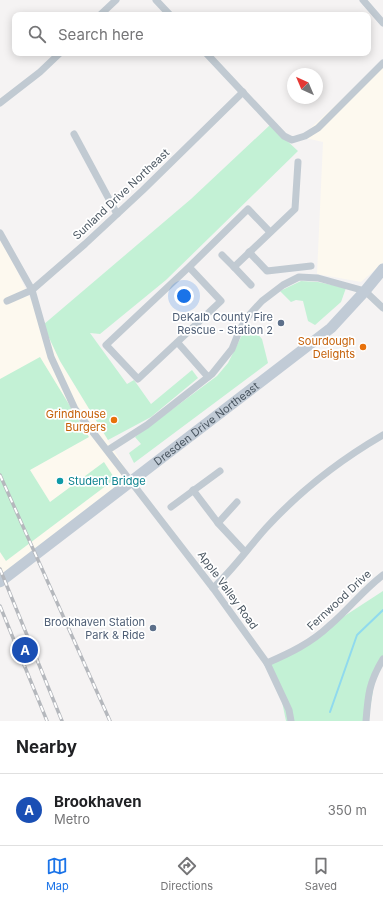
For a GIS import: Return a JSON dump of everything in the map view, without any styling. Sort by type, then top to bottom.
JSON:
[{"type":"street","points":[[103,12],[116,0]]},
{"type":"street","points":[[156,0],[167,12]]},
{"type":"street","points":[[363,0],[383,23]]},
{"type":"street","points":[[0,103],[40,72],[57,56]]},
{"type":"street","points":[[209,56],[284,136],[292,140],[305,136],[318,128],[383,63]]},
{"type":"street","name":"Sunland Drive Northeast","points":[[7,301],[32,290],[117,214],[243,92]]},
{"type":"street","points":[[74,134],[117,214]]},
{"type":"street","points":[[234,267],[295,209],[298,162]]},
{"type":"street","points":[[189,267],[221,301],[138,379],[106,345],[248,209],[270,232]]},
{"type":"street","name":"Apple Valley Road","points":[[0,233],[32,290],[51,357],[75,408],[213,588],[267,663],[289,710],[291,721]]},
{"type":"street","points":[[249,252],[267,271],[311,266]]},
{"type":"street","points":[[222,255],[251,285]]},
{"type":"street","name":"Dresden Drive Northeast","points":[[0,582],[331,328],[383,269]]},
{"type":"street","points":[[108,450],[147,425],[208,377],[225,360],[232,349],[240,329],[250,314],[262,301],[299,277],[318,278],[365,291],[383,308]]},
{"type":"street","points":[[178,342],[208,377]]},
{"type":"street","points":[[213,588],[296,499],[335,466],[383,435]]},
{"type":"street","points":[[171,507],[220,471]]},
{"type":"street","points":[[193,490],[218,523],[245,552]]},
{"type":"street","points":[[218,523],[237,502]]},
{"type":"street","name":"Fernwood Drive","points":[[267,663],[288,654],[314,638],[329,626],[370,584],[383,575]]},
{"type":"street","points":[[366,721],[368,697],[373,676],[383,659]]},
{"type":"shaded area","points":[[383,61],[383,263],[361,282],[317,274],[323,142],[301,137]]},
{"type":"shaded area","points":[[0,235],[60,361],[134,483],[0,589]]},
{"type":"green space","points":[[270,125],[298,151],[166,280],[100,334],[90,333],[127,384],[134,380],[151,404],[192,370],[198,378],[151,417],[108,440],[60,361],[43,325],[191,199]]},
{"type":"green space","points":[[301,281],[318,282],[346,288],[341,302],[315,325],[308,321],[303,301],[296,300],[291,302],[280,291]]},
{"type":"green space","points":[[248,323],[262,339],[268,363],[134,463],[129,453],[141,444],[135,437],[217,376],[228,363]]},
{"type":"green space","points":[[40,357],[89,437],[30,470],[50,502],[104,462],[115,479],[6,561],[0,552],[0,379]]},
{"type":"green space","points":[[383,591],[383,659],[377,666],[368,721],[286,721],[280,692],[266,667]]},
{"type":"waterway","points":[[330,712],[357,635],[383,610]]},
{"type":"railway","points":[[0,475],[110,721]]},
{"type":"railway","points":[[0,569],[62,721]]},
{"type":"railway","points":[[0,606],[47,721]]},
{"type":"place","name":"DeKalb County Fire Rescue - Station 2","points":[[281,323]]},
{"type":"place","name":"Sourdough Delights","points":[[363,347]]},
{"type":"place","name":"Grindhouse Burgers","points":[[114,420]]},
{"type":"place","name":"Student Bridge","points":[[60,481]]},
{"type":"place","name":"Brookhaven Station Park & Ride","points":[[153,628]]},
{"type":"place","name":"Brookhaven","points":[[25,650]]}]
